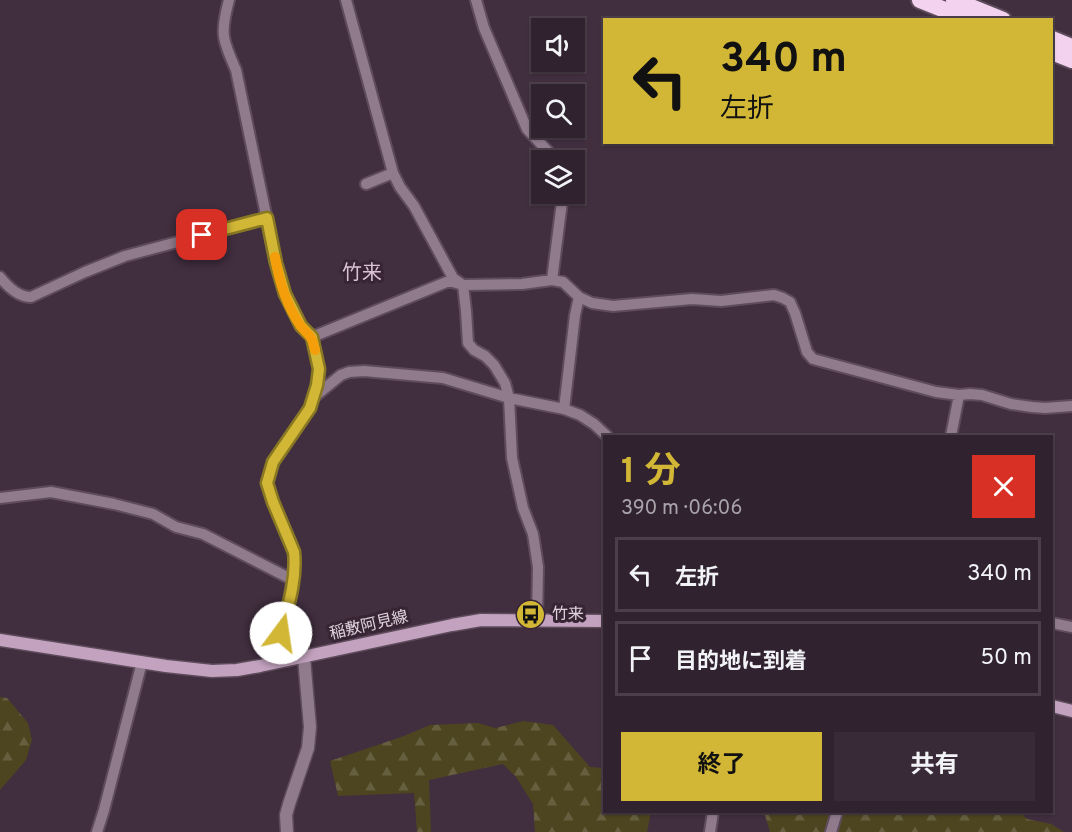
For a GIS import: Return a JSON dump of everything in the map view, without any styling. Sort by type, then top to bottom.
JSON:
[{"type":"highway","points":[[920,0],[965,18]]},
{"type":"highway","points":[[954,0],[998,18]]},
{"type":"highway","points":[[1053,39],[1072,47]]},
{"type":"highway","points":[[1053,52],[1072,60]]},
{"type":"main road","name":"稲敷阿見線","points":[[0,640],[142,662],[212,670],[237,669],[304,658],[481,620],[603,621]]},
{"type":"main road","points":[[1053,706],[1072,711]]},
{"type":"street","points":[[229,0],[223,22],[223,35],[236,70],[276,263],[285,294],[301,326],[312,337],[319,369],[310,408],[273,462],[267,483],[295,560],[293,580],[281,633],[287,661]]},
{"type":"street","points":[[346,0],[393,173],[400,188],[414,206],[453,278],[463,285],[468,343],[494,365],[505,383],[509,398],[512,458],[523,508],[533,534],[538,567],[537,620]]},
{"type":"street","points":[[476,0],[484,28],[526,129],[546,150]]},
{"type":"street","points":[[366,184],[393,173]]},
{"type":"street","points":[[552,280],[562,204]]},
{"type":"street","points":[[0,277],[22,297],[31,297],[126,256],[267,218]]},
{"type":"street","points":[[312,337],[449,281],[463,285],[522,284],[552,280],[563,282],[579,297],[592,303],[613,306],[692,299],[721,301],[774,295],[789,302],[795,313],[807,352],[813,359],[936,392],[982,395],[1011,404],[1032,407],[1072,406]]},
{"type":"street","points":[[564,409],[574,315],[579,297]]},
{"type":"street","points":[[314,397],[341,375],[349,372],[364,371],[443,378],[509,398],[564,409],[580,415],[606,435]]},
{"type":"street","points":[[951,435],[959,395]]},
{"type":"street","points":[[0,498],[51,492],[153,514],[176,527],[203,534],[293,580]]},
{"type":"street","points":[[1053,623],[1072,627]]},
{"type":"street","points":[[286,832],[286,815],[308,748],[310,727],[304,658]]},
{"type":"street","points":[[97,832],[142,662]]},
{"type":"street","points":[[710,832],[713,813]]},
{"type":"street","points":[[831,832],[837,813]]},
{"type":"green space","points":[[0,697],[7,698],[28,723],[32,740],[26,760],[0,790]]},
{"type":"green space","points":[[524,721],[553,725],[590,767],[603,768],[603,813],[651,813],[647,832],[535,832],[533,804],[516,777],[503,764],[429,780],[431,832],[417,832],[414,793],[338,796],[330,761],[430,725],[478,723],[495,728]]},
{"type":"green space","points":[[764,813],[1021,813],[1027,819],[1051,824],[1064,832],[770,832]]},
{"type":"slow traffic","points":[[275,257],[285,294],[301,326],[312,337],[315,350]]},
{"type":"place","name":"竹来","points":[[531,615]]},
{"type":"district","name":"竹来","points":[[362,274]]},
{"type":"route","points":[[202,235],[267,218],[285,294],[301,326],[312,337],[319,369],[310,408],[273,462],[267,483],[295,560],[295,571],[281,633]]}]
